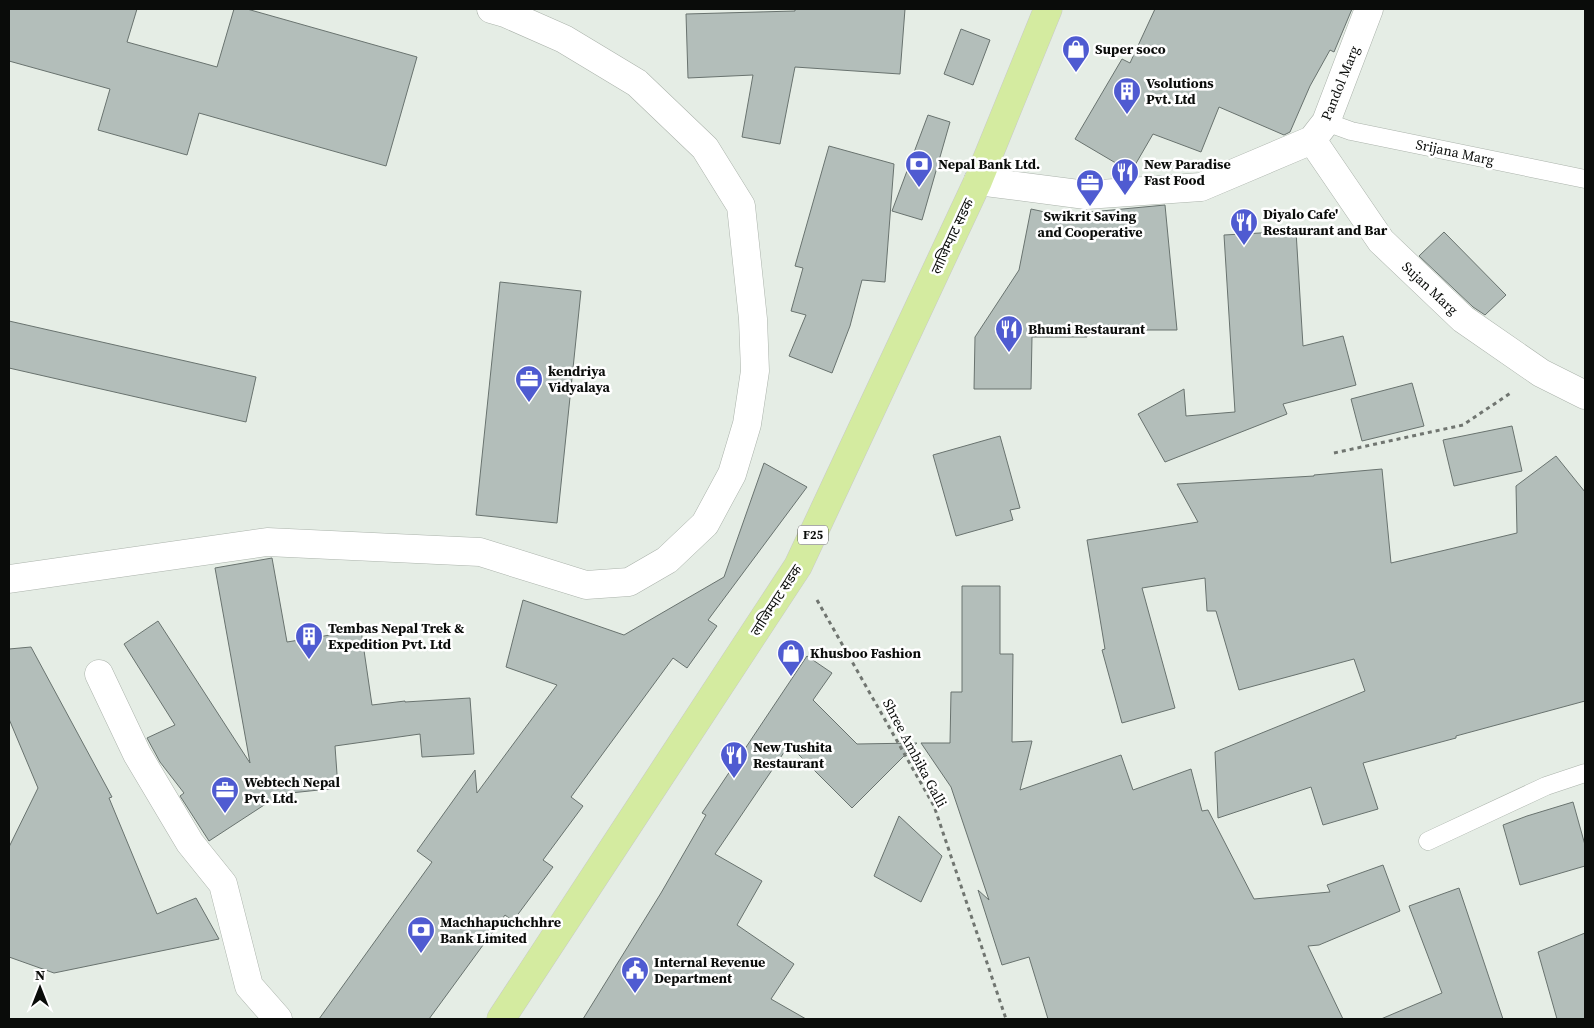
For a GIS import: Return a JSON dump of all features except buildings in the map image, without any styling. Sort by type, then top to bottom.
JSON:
[{"type":"main road","name":"लाजिम्पाट सडक","points":[[501,1019],[798,566],[978,181],[1048,9]]},
{"type":"street","points":[[9,579],[267,542],[480,552],[586,585],[629,582],[667,560],[705,524],[732,474],[747,424],[755,372],[753,319],[741,206],[705,148],[637,83],[564,39],[505,13],[491,9]]},
{"type":"street","name":"Pandol Marg","points":[[1319,131],[1369,9]]},
{"type":"street","points":[[978,181],[1086,195],[1201,187],[1319,131]]},
{"type":"street","name":"Sujan Marg","points":[[1319,131],[1380,241],[1463,319],[1541,373],[1585,396]]},
{"type":"street","points":[[99,674],[142,762],[190,842],[222,884],[249,986],[278,1019]]},
{"type":"lane","name":"Srijana Marg","points":[[1319,131],[1351,130],[1585,179]]},
{"type":"lane","points":[[1428,841],[1546,786],[1585,773]]},
{"type":"path","points":[[1334,454],[1463,425],[1541,373]]},
{"type":"path","name":"Shree Ambika Galli","points":[[798,566],[934,806],[1006,1019]]},
{"type":"place","name":"Super soco","points":[[1076,73]]},
{"type":"place","name":"Vsolutions Pvt. Ltd","points":[[1127,115]]},
{"type":"place","name":"Nepal Bank Ltd.","points":[[919,188]]},
{"type":"place","name":"New Paradise Fast Food","points":[[1125,196]]},
{"type":"place","name":"Swikrit Saving and Cooperative","points":[[1090,207]]},
{"type":"place","name":"Diyalo Cafe' Restaurant and Bar","points":[[1244,246]]},
{"type":"place","name":"Bhumi Restaurant","points":[[1009,353]]},
{"type":"place","name":"kendriya Vidyalaya","points":[[529,403]]},
{"type":"place","name":"Tembas Nepal Trek & Expedition Pvt. Ltd","points":[[309,660]]},
{"type":"place","name":"Khusboo Fashion","points":[[791,677]]},
{"type":"place","name":"New Tushita Restaurant","points":[[734,779]]},
{"type":"place","name":"Webtech Nepal Pvt. Ltd.","points":[[225,814]]},
{"type":"place","name":"Machhapuchchhre Bank Limited","points":[[421,954]]},
{"type":"place","name":"Internal Revenue Department","points":[[635,994]]}]
